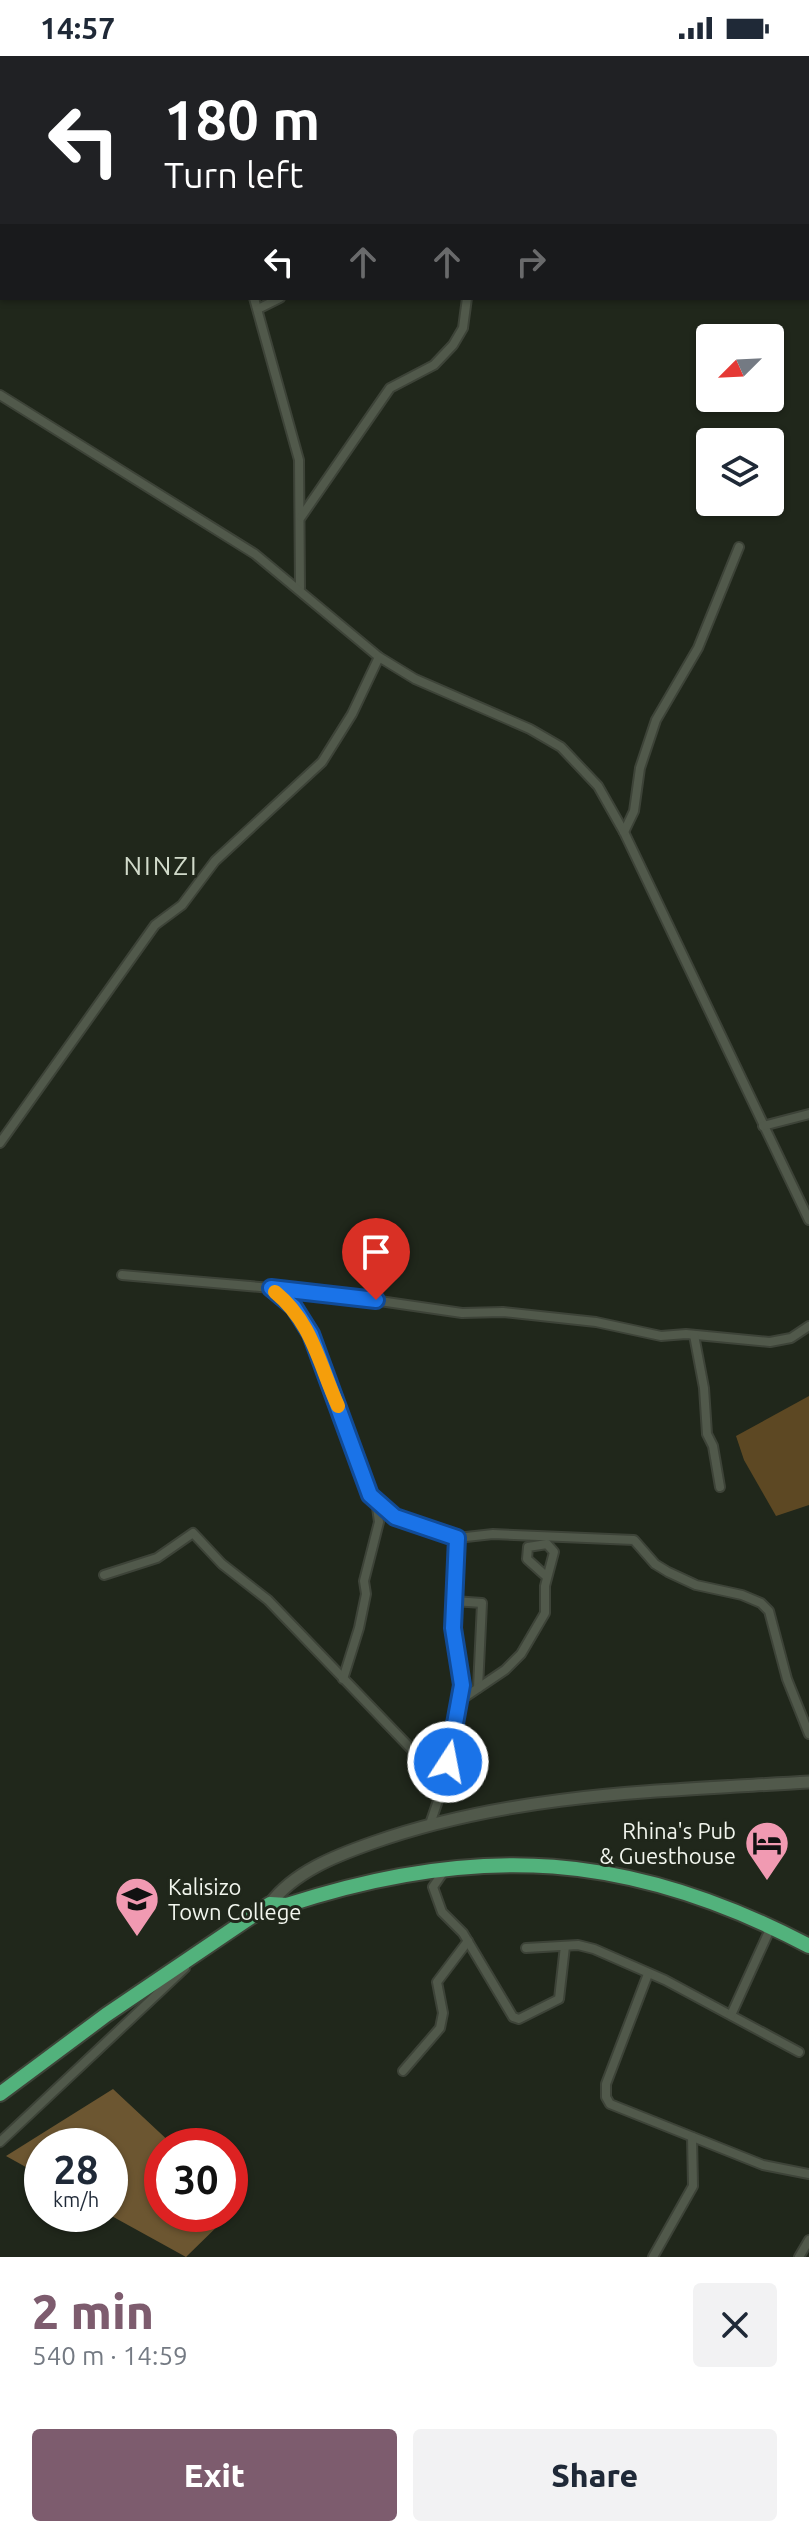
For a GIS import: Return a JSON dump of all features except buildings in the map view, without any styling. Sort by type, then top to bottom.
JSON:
[{"type":"highway","points":[[0,2094],[106,2015],[270,1904],[287,1905],[419,1870],[507,1863],[621,1874],[697,1896],[772,1926],[809,1946]]},
{"type":"street","points":[[255,300],[295,436],[301,517],[300,588]]},
{"type":"street","points":[[258,309],[276,300]]},
{"type":"street","points":[[301,517],[390,388],[434,365],[453,345],[463,328],[467,300]]},
{"type":"street","points":[[0,395],[255,554],[300,588],[379,657],[415,679],[530,729],[561,747],[598,786],[624,832],[809,1220]]},
{"type":"street","points":[[624,832],[634,811],[640,768],[656,720],[698,648],[739,547]]},
{"type":"street","points":[[0,1143],[155,925],[182,905],[215,861],[303,781],[335,745],[379,657]]},
{"type":"street","points":[[763,1126],[809,1114]]},
{"type":"street","points":[[122,1275],[271,1288],[462,1313],[503,1312],[596,1322],[661,1336],[694,1335],[770,1342],[791,1338],[809,1326]]},
{"type":"street","points":[[271,1288],[294,1307],[311,1334],[355,1447],[367,1489],[395,1517],[457,1538],[493,1534],[634,1540],[655,1564],[668,1572],[696,1585],[761,1603],[769,1611],[787,1679],[809,1734]]},
{"type":"street","points":[[694,1335],[704,1388],[707,1434],[713,1446],[720,1487]]},
{"type":"street","points":[[343,1679],[366,1594],[364,1581],[379,1522],[376,1499]]},
{"type":"street","points":[[104,1575],[157,1558],[196,1533],[222,1564],[268,1600],[444,1783]]},
{"type":"street","points":[[430,1824],[444,1783],[459,1701],[461,1679],[453,1628],[457,1538]]},
{"type":"street","points":[[459,1701],[514,1662],[543,1619],[547,1577]]},
{"type":"street","points":[[454,1601],[482,1603],[478,1688]]},
{"type":"street","points":[[270,1904],[290,1881],[327,1862],[430,1824],[473,1812],[542,1801],[809,1782]]},
{"type":"street","points":[[447,1867],[434,1883],[434,1893],[442,1912],[468,1941],[515,2019],[559,1999],[565,1946]]},
{"type":"street","points":[[731,2015],[772,1926]]},
{"type":"street","points":[[403,2071],[440,2028],[443,2013],[437,1982],[468,1941]]},
{"type":"street","points":[[0,2142],[209,1946]]},
{"type":"street","points":[[526,1948],[585,1946],[731,2015],[799,2052]]},
{"type":"street","points":[[648,1974],[606,2084],[606,2097],[616,2108],[763,2165],[809,2174]]},
{"type":"street","points":[[653,2257],[693,2186],[692,2137]]},
{"type":"street","points":[[799,2257],[809,2240]]},
{"type":"shaded area","points":[[809,1396],[809,1505],[776,1516],[744,1460],[736,1436]]},
{"type":"shaded area","points":[[113,2089],[155,2128],[144,2128],[144,2232],[212,2232],[186,2257],[128,2225],[128,2128],[51,2128]]},
{"type":"shaded area","points":[[24,2145],[24,2166],[6,2156]]},
{"type":"slow traffic","points":[[275,1292],[294,1307],[311,1334],[338,1406]]},
{"type":"place","name":"Rhina's Pub & Guesthouse","points":[[767,1882]]},
{"type":"place","name":"Kalisizo Town College","points":[[137,1938]]},
{"type":"district","name":"NINZI","points":[[161,865]]},
{"type":"route","points":[[376,1300],[271,1288],[294,1307],[311,1334],[324,1375],[355,1447],[370,1495],[395,1517],[457,1538],[453,1628],[462,1685],[448,1762]]}]
